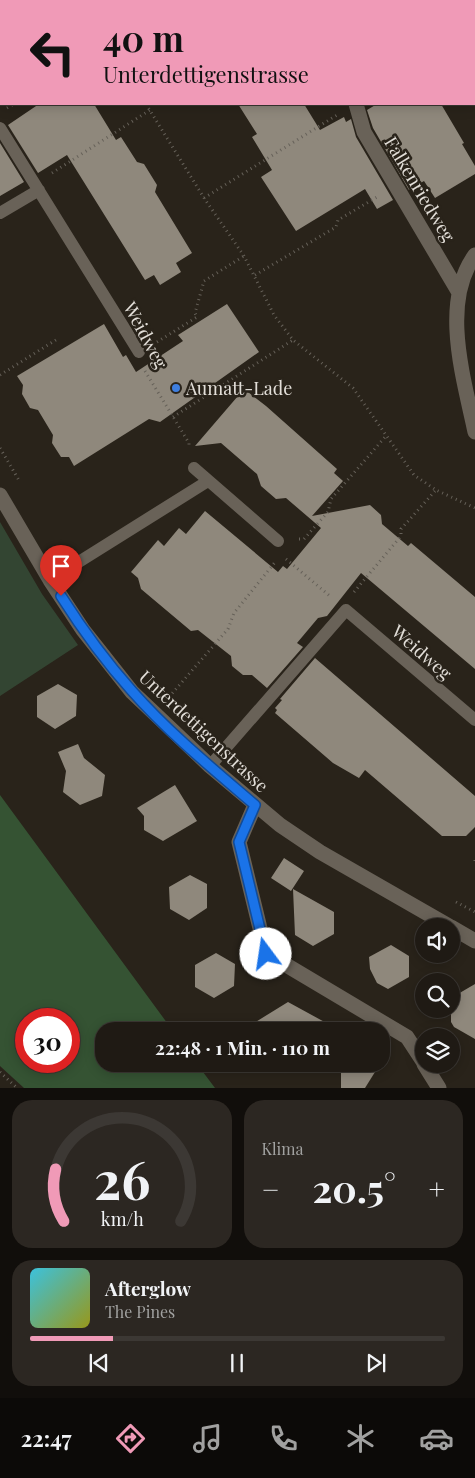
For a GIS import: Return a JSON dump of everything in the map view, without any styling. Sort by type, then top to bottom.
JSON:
[{"type":"street","name":"Falkenriedweg","points":[[356,105],[364,132],[458,291]]},
{"type":"street","name":"Falkenriedweg","points":[[475,255],[458,291],[460,356],[475,432]]},
{"type":"street","name":"Unterdettigenstrasse","points":[[0,495],[50,580],[83,630],[132,692],[210,766],[255,805],[320,852],[434,918]]},
{"type":"street","points":[[255,805],[239,842],[266,954],[407,1037],[415,1050]]},
{"type":"street","name":"Unterdettigenstrasse","points":[[460,933],[475,941]]},
{"type":"street","points":[[430,1073],[439,1088]]},
{"type":"lane","name":"Weidweg","points":[[0,128],[139,352]]},
{"type":"lane","points":[[0,213],[37,187]]},
{"type":"lane","points":[[194,468],[278,541]]},
{"type":"lane","points":[[50,580],[208,481]]},
{"type":"lane","name":"Weidweg","points":[[210,766],[346,610],[475,720]]},
{"type":"path","points":[[147,105],[204,198],[244,256],[274,314],[293,340],[354,388],[414,475],[436,490],[475,508]]},
{"type":"path","points":[[37,187],[150,110]]},
{"type":"path","points":[[204,198],[335,116]]},
{"type":"path","points":[[255,275],[336,226],[338,220],[396,185]]},
{"type":"path","points":[[176,330],[197,317],[195,313],[204,281],[244,256]]},
{"type":"path","points":[[0,375],[59,338]]},
{"type":"path","points":[[173,417],[293,340]]},
{"type":"path","name":"Weidweg","points":[[139,352],[140,364],[188,443],[194,468]]},
{"type":"path","points":[[308,534],[328,512],[331,499],[386,436]]},
{"type":"path","points":[[0,448],[23,487]]},
{"type":"path","points":[[362,583],[401,536],[401,529],[436,490]]},
{"type":"path","points":[[168,698],[228,629],[234,613],[281,555],[336,601]]},
{"type":"path","points":[[162,691],[173,703]]},
{"type":"path","points":[[475,860],[475,865]]},
{"type":"path","points":[[451,899],[475,912]]},
{"type":"path","points":[[0,1072],[17,1088]]},
{"type":"green space","points":[[0,522],[42,594],[78,645],[0,696]]},
{"type":"green space","points":[[0,795],[166,1022],[95,1022],[95,1072],[203,1072],[215,1088],[24,1088],[0,1066]]},
{"type":"building","points":[[38,105],[95,105],[116,140],[121,137],[137,162],[144,164],[157,185],[155,192],[192,253],[176,263],[181,272],[160,285],[154,275],[145,280],[67,155],[38,173],[8,125]]},
{"type":"building","points":[[239,105],[305,105],[320,130],[344,117],[346,122],[351,119],[356,137],[393,200],[377,209],[365,189],[296,231],[261,177],[272,170],[252,137],[257,134]]},
{"type":"building","points":[[375,105],[442,105],[464,143],[462,144],[475,166],[475,174],[435,198],[424,181],[409,190],[373,128],[367,110]]},
{"type":"building","points":[[0,143],[24,182],[0,196]]},
{"type":"building","points":[[227,304],[259,352],[160,422],[149,419],[74,466],[69,457],[61,457],[52,443],[53,435],[38,410],[30,408],[22,394],[23,385],[17,376],[104,324],[123,357],[126,355],[136,372],[183,341],[178,335]]},
{"type":"building","points":[[244,389],[337,469],[334,473],[343,481],[312,516],[370,505],[381,515],[382,524],[408,546],[411,543],[475,597],[475,669],[361,573],[327,616],[318,618],[297,643],[303,647],[267,688],[252,675],[243,675],[232,666],[231,656],[198,630],[191,631],[141,589],[138,578],[131,572],[158,540],[164,546],[179,528],[186,534],[205,511],[278,572],[283,566],[287,569],[321,528],[286,498],[276,499],[261,486],[257,474],[221,443],[195,446]]},
{"type":"building","points":[[315,658],[475,796],[475,827],[466,836],[442,836],[365,770],[359,778],[333,763],[275,713],[277,710],[275,708],[282,700],[280,699]]},
{"type":"building","points":[[58,684],[77,695],[76,716],[55,729],[37,717],[37,696]]},
{"type":"building","points":[[78,744],[84,758],[105,775],[102,796],[80,805],[63,792],[66,771],[58,752]]},
{"type":"building","points":[[175,785],[197,821],[163,841],[144,830],[144,816],[137,808]]},
{"type":"building","points":[[284,858],[304,871],[291,891],[271,878]]},
{"type":"building","points":[[190,875],[207,884],[207,908],[189,920],[170,909],[169,887]]},
{"type":"building","points":[[293,889],[334,912],[334,934],[313,946],[295,935]]},
{"type":"building","points":[[391,945],[409,956],[409,977],[388,989],[377,983],[370,969],[369,957]]},
{"type":"building","points":[[216,953],[235,964],[234,986],[214,998],[195,987],[195,965]]},
{"type":"building","points":[[475,984],[475,1039],[460,1030],[460,1028],[454,1027],[451,1022],[451,1018],[460,1018],[460,993]]},
{"type":"building","points":[[288,1002],[325,1022],[256,1022]]},
{"type":"building","points":[[341,1072],[375,1072],[365,1088],[341,1088]]},
{"type":"place","name":"Aumatt-Lade","points":[[176,388]]},
{"type":"route","points":[[61,596],[83,630],[132,692],[210,766],[255,805],[239,842],[266,954]]}]
